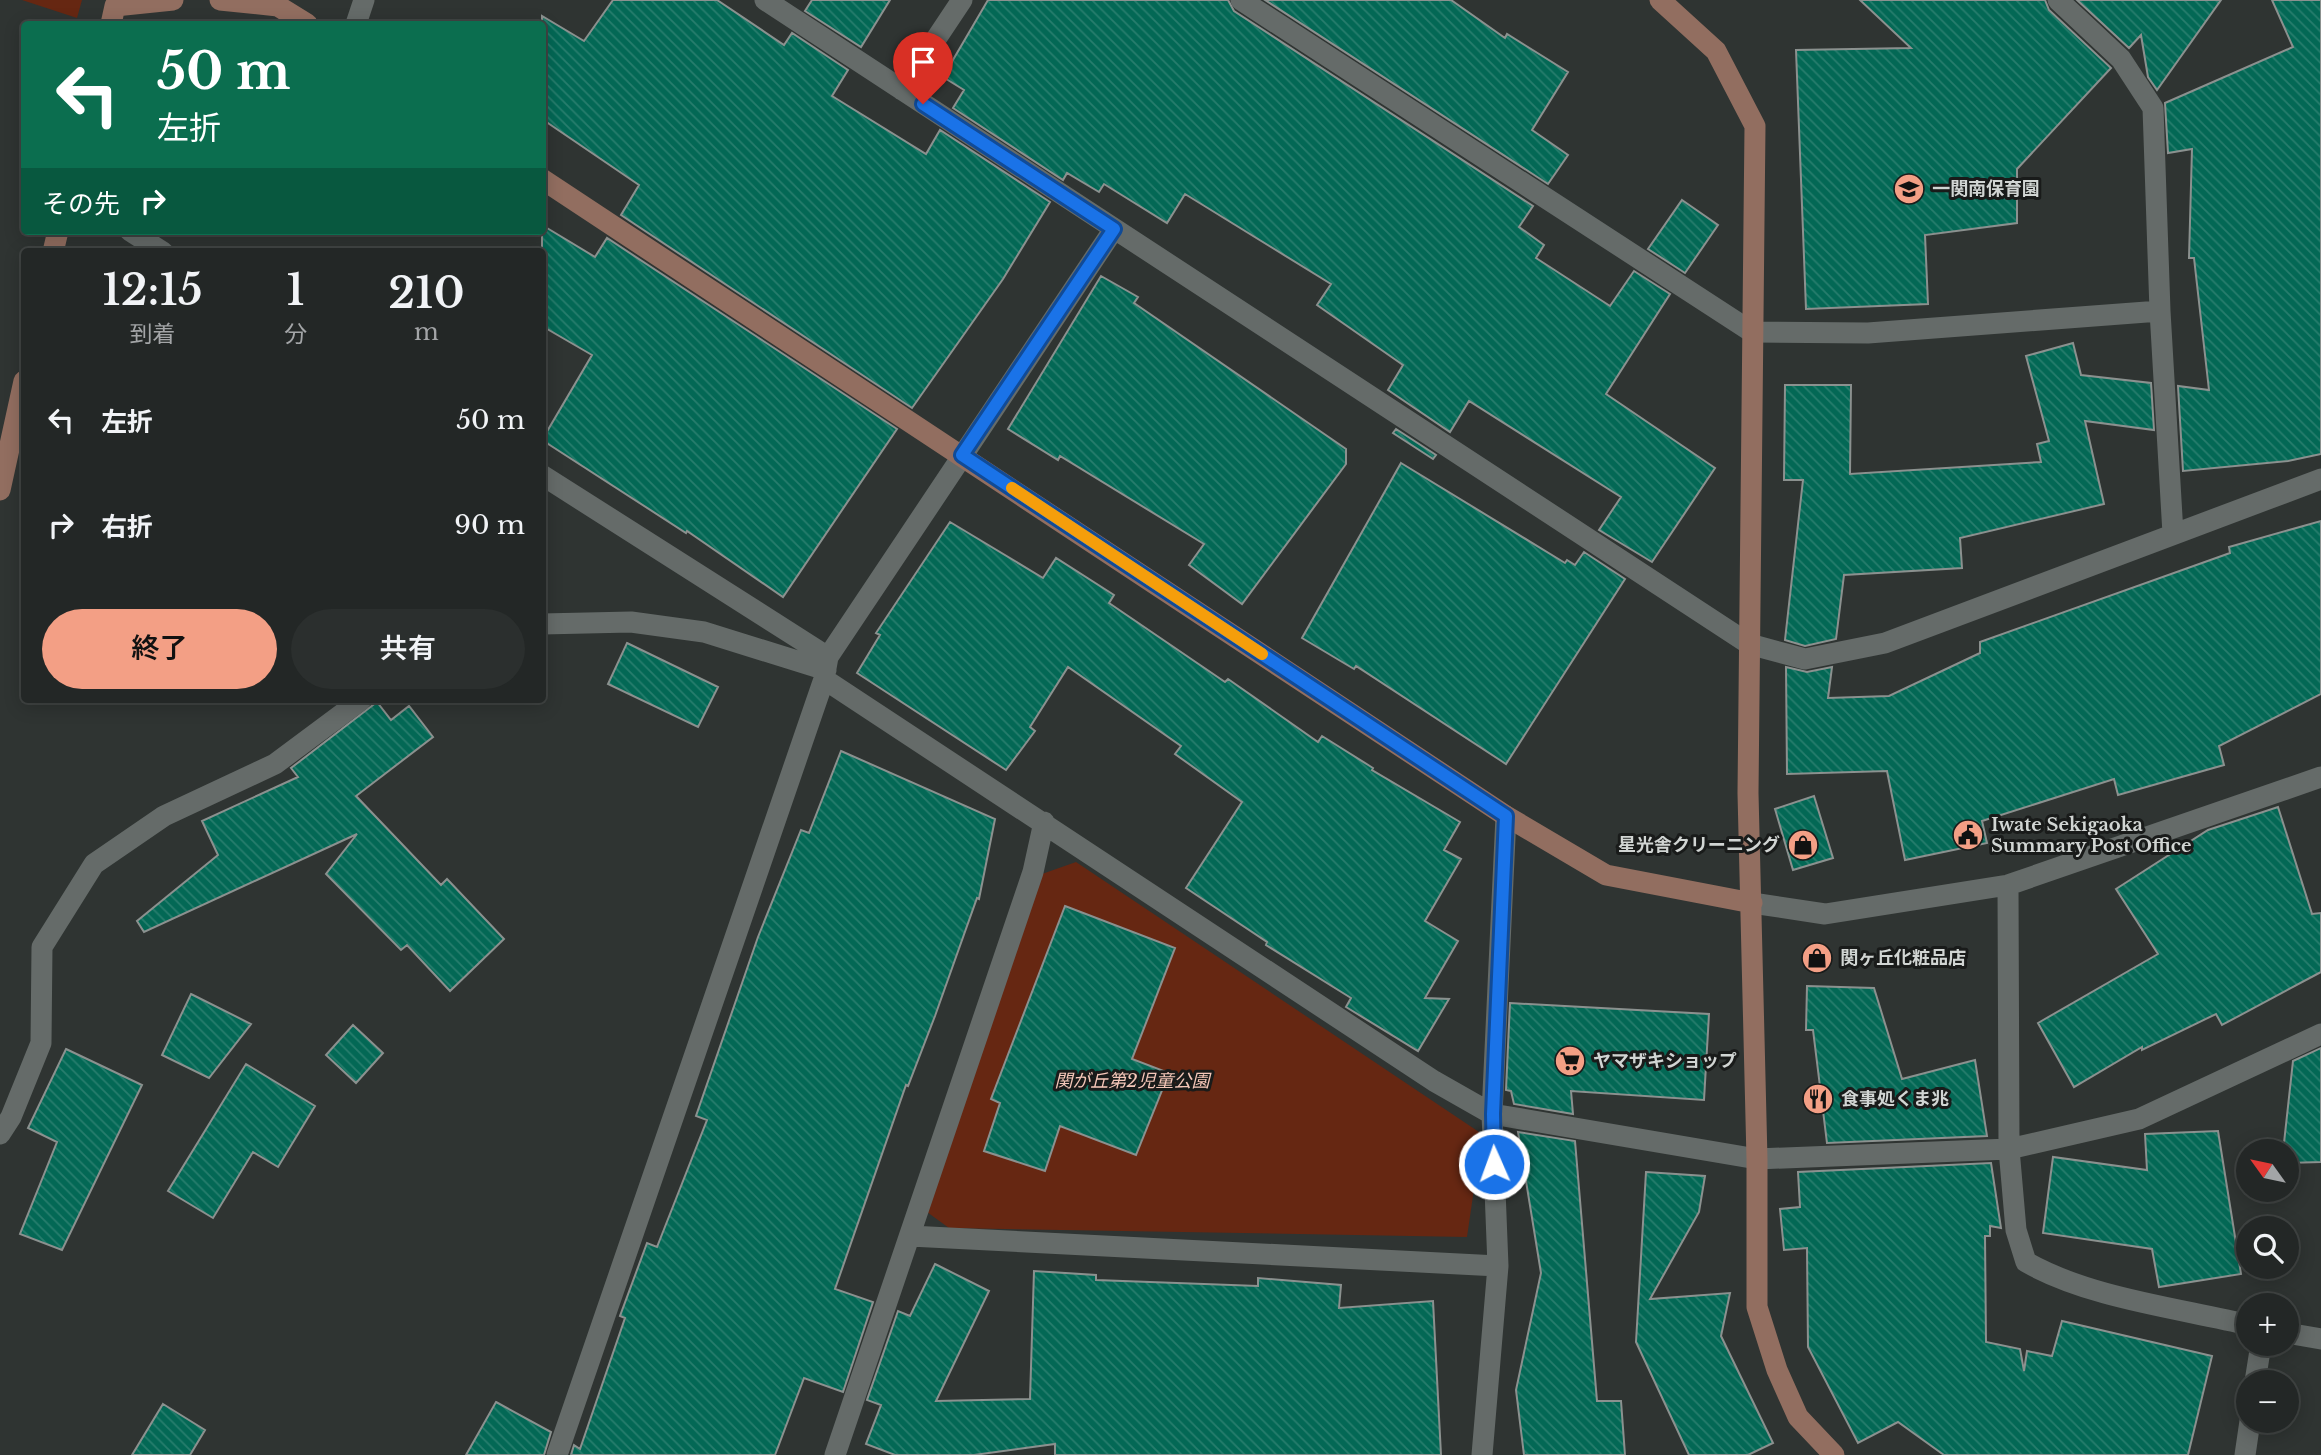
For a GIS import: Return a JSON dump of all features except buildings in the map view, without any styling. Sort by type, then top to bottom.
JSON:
[{"type":"street","points":[[114,10],[173,0]]},
{"type":"street","points":[[220,0],[278,6],[302,21]]},
{"type":"street","points":[[357,21],[364,0]]},
{"type":"street","points":[[765,0],[1749,644],[1805,659],[1885,643],[2321,479]]},
{"type":"street","points":[[902,90],[962,0]]},
{"type":"street","points":[[1241,0],[1752,332],[1868,333],[2160,311]]},
{"type":"street","points":[[1661,0],[1716,51],[1755,125],[1749,644],[1757,1307],[1777,1370],[1798,1417],[1834,1455]]},
{"type":"street","points":[[2058,0],[2121,59],[2153,108],[2160,311],[2173,534]]},
{"type":"street","points":[[546,182],[1506,816],[1606,875],[1825,914],[2008,885],[2321,777]]},
{"type":"street","points":[[557,1455],[826,669],[962,455],[1114,229]]},
{"type":"street","points":[[136,235],[157,248]]},
{"type":"street","points":[[0,490],[21,395]]},
{"type":"street","points":[[546,478],[1044,822],[1434,1081],[1493,1114],[1757,1158],[2009,1149],[2139,1119],[2321,1034]]},
{"type":"street","points":[[546,624],[631,622],[704,632],[826,669]]},
{"type":"street","points":[[0,1134],[11,1117],[41,1043],[43,947],[94,864],[164,816],[275,764],[357,703]]},
{"type":"street","points":[[1482,1455],[1498,1266],[1493,1114],[1506,816]]},
{"type":"street","points":[[835,1455],[1033,872],[1044,822]]},
{"type":"street","points":[[2008,885],[2009,1149],[2016,1230],[2026,1262],[2049,1274],[2095,1289],[2236,1322]]},
{"type":"street","points":[[910,1236],[1498,1266]]},
{"type":"street","points":[[2299,1335],[2321,1339]]},
{"type":"street","points":[[2245,1455],[2248,1433]]},
{"type":"green space","points":[[22,0],[82,0],[77,18]]},
{"type":"green space","name":"関が丘第2児童公園","points":[[1076,862],[1482,1134],[1467,1237],[949,1228],[927,1212],[1042,874]]},
{"type":"slow traffic","points":[[1012,488],[1262,654]]},
{"type":"place","name":"一関南保育園","points":[[1909,189]]},
{"type":"place","name":"Iwate Sekigaoka Summary Post Office","points":[[1968,835]]},
{"type":"place","name":"星光舎クリーニング","points":[[1803,845]]},
{"type":"place","name":"関ヶ丘化粧品店","points":[[1817,958]]},
{"type":"place","name":"ヤマザキショップ","points":[[1570,1061]]},
{"type":"place","name":"食事処くま兆","points":[[1818,1099]]},
{"type":"route","points":[[923,104],[1114,229],[962,455],[1506,816],[1493,1114],[1494,1164]]}]
